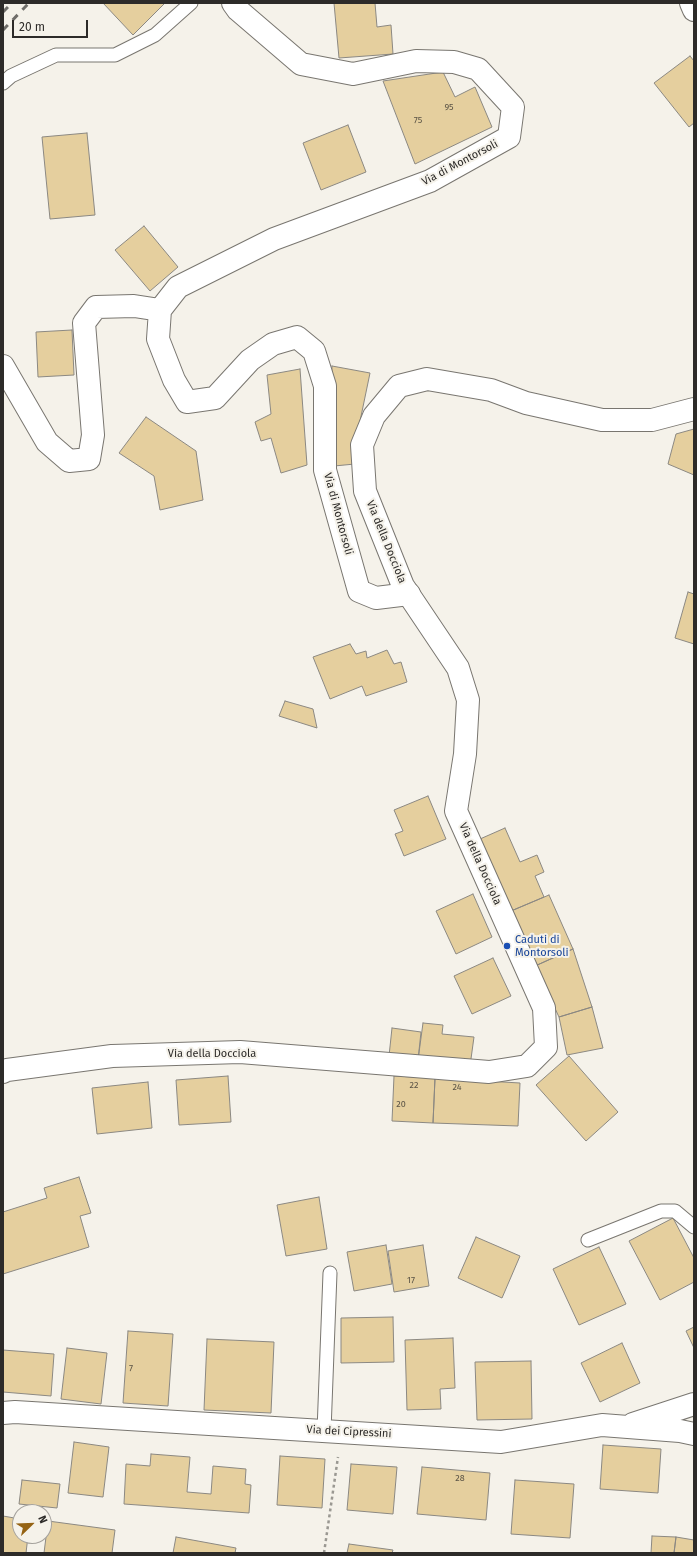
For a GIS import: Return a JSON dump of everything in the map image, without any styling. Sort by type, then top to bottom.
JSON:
[{"type":"street","name":"Via di Montorsoli","points":[[233,3],[238,10],[301,64],[353,74],[416,61],[454,62],[478,69],[514,107],[509,137],[430,181],[274,239],[178,287],[160,310],[158,339],[174,380],[187,402],[216,398],[250,360],[274,344],[297,337],[314,352],[325,386],[325,470],[359,591],[376,598],[409,594]]},
{"type":"street","points":[[691,3],[694,10]]},
{"type":"street","points":[[3,366],[47,442],[69,461],[89,459],[93,435],[84,323],[96,307],[134,306],[160,310]]},
{"type":"street","name":"Via della Docciola","points":[[3,1072],[6,1070],[112,1056],[240,1052],[489,1072],[527,1066],[546,1047],[544,1008],[456,812],[465,754],[468,700],[458,668],[403,586],[366,491],[362,445],[374,416],[399,386],[427,379],[491,390],[526,403],[602,420],[652,420],[694,408]]},
{"type":"street","points":[[624,1427],[694,1404]]},
{"type":"street","name":"Via dei Cipressini","points":[[3,1413],[15,1412],[501,1442],[602,1425],[680,1431],[694,1434]]},
{"type":"lane","points":[[3,83],[11,76],[56,55],[115,55],[154,34],[191,3]]},
{"type":"lane","points":[[588,1240],[661,1211],[675,1211],[694,1227]]},
{"type":"lane","points":[[330,1273],[333,1431]]},
{"type":"path","points":[[324,1553],[333,1431]]},
{"type":"building","points":[[103,3],[165,3],[133,35]]},
{"type":"building","points":[[334,3],[375,3],[377,27],[391,25],[393,54],[339,58]]},
{"type":"building","points":[[690,56],[694,61],[694,123],[689,127],[654,83]]},
{"type":"building","points":[[443,72],[455,97],[475,87],[492,127],[415,164],[383,81]]},
{"type":"building","points":[[348,125],[366,172],[321,190],[303,143]]},
{"type":"building","points":[[87,133],[95,215],[50,219],[42,137]]},
{"type":"building","points":[[144,226],[178,267],[150,291],[115,250]]},
{"type":"building","points":[[72,330],[74,375],[38,377],[36,332]]},
{"type":"building","points":[[332,366],[370,373],[353,455],[355,464],[334,466],[329,447]]},
{"type":"building","points":[[300,369],[307,465],[281,473],[271,438],[261,441],[255,422],[271,414],[267,375]]},
{"type":"building","points":[[146,417],[196,451],[203,500],[160,510],[154,476],[119,453]]},
{"type":"building","points":[[694,429],[694,475],[668,464],[676,434]]},
{"type":"building","points":[[688,592],[694,594],[694,644],[675,638]]},
{"type":"building","points":[[350,644],[356,654],[366,651],[367,658],[387,650],[394,664],[401,662],[407,682],[366,696],[362,686],[330,699],[313,657]]},
{"type":"building","points":[[285,701],[313,709],[317,728],[279,716]]},
{"type":"building","points":[[428,796],[446,839],[404,856],[395,834],[403,831],[394,810]]},
{"type":"building","points":[[505,828],[520,862],[537,855],[544,872],[535,876],[544,897],[511,911],[480,839]]},
{"type":"building","points":[[473,894],[492,937],[456,954],[436,911]]},
{"type":"building","points":[[549,895],[573,949],[535,966],[511,911]]},
{"type":"building","points":[[573,949],[592,1007],[559,1017],[535,966]]},
{"type":"building","points":[[493,958],[511,996],[472,1014],[454,976]]},
{"type":"building","points":[[592,1007],[603,1048],[567,1055],[559,1017]]},
{"type":"building","points":[[423,1023],[443,1025],[442,1034],[474,1037],[470,1066],[418,1060]]},
{"type":"building","points":[[392,1028],[421,1032],[418,1060],[389,1056]]},
{"type":"building","points":[[569,1056],[618,1112],[586,1141],[536,1085]]},
{"type":"building","points":[[228,1076],[231,1122],[179,1125],[176,1080]]},
{"type":"building","points":[[394,1076],[435,1078],[433,1123],[392,1121]]},
{"type":"building","points":[[435,1078],[520,1083],[518,1126],[433,1123]]},
{"type":"building","points":[[148,1082],[152,1128],[97,1134],[92,1088]]},
{"type":"building","points":[[79,1177],[91,1213],[80,1216],[89,1247],[3,1274],[3,1212],[47,1198],[44,1188]]},
{"type":"building","points":[[319,1197],[327,1249],[286,1256],[277,1205]]},
{"type":"building","points":[[673,1218],[694,1258],[694,1282],[660,1300],[629,1241]]},
{"type":"building","points":[[476,1237],[520,1256],[502,1298],[458,1278]]},
{"type":"building","points":[[386,1245],[392,1284],[354,1291],[347,1252]]},
{"type":"building","points":[[423,1245],[429,1286],[394,1292],[388,1251]]},
{"type":"building","points":[[599,1247],[626,1304],[579,1325],[553,1269]]},
{"type":"building","points":[[393,1317],[394,1362],[341,1363],[341,1318]]},
{"type":"building","points":[[694,1327],[694,1348],[686,1331]]},
{"type":"building","points":[[128,1331],[173,1334],[168,1406],[123,1403]]},
{"type":"building","points":[[453,1338],[455,1388],[440,1389],[441,1409],[407,1410],[405,1340]]},
{"type":"building","points":[[207,1339],[274,1342],[271,1413],[204,1410]]},
{"type":"building","points":[[622,1343],[640,1383],[600,1402],[581,1363]]},
{"type":"building","points":[[67,1348],[107,1353],[101,1404],[61,1399]]},
{"type":"building","points":[[3,1350],[54,1354],[51,1396],[3,1392]]},
{"type":"building","points":[[531,1361],[532,1419],[477,1420],[475,1362]]},
{"type":"building","points":[[74,1442],[109,1447],[103,1497],[68,1493]]},
{"type":"building","points":[[603,1445],[661,1449],[658,1493],[600,1489]]},
{"type":"building","points":[[151,1454],[190,1457],[187,1492],[211,1494],[213,1466],[246,1469],[245,1484],[251,1485],[249,1513],[124,1504],[126,1464],[150,1466]]},
{"type":"building","points":[[280,1456],[325,1459],[322,1508],[277,1505]]},
{"type":"building","points":[[351,1464],[397,1467],[393,1514],[347,1510]]},
{"type":"building","points":[[422,1467],[490,1473],[486,1520],[417,1514]]},
{"type":"building","points":[[22,1480],[60,1484],[57,1508],[52,1507],[52,1504],[19,1504]]},
{"type":"building","points":[[515,1480],[574,1484],[570,1538],[511,1534]]},
{"type":"building","points":[[3,1516],[12,1518],[12,1544],[27,1544],[26,1553],[3,1553]]},
{"type":"building","points":[[52,1522],[115,1530],[112,1553],[44,1553],[45,1544],[52,1544]]},
{"type":"building","points":[[652,1536],[676,1537],[674,1553],[651,1553]]},
{"type":"building","points":[[176,1537],[236,1548],[235,1553],[173,1553]]},
{"type":"building","points":[[676,1537],[694,1540],[694,1553],[674,1553]]},
{"type":"building","points":[[349,1544],[393,1550],[392,1553],[347,1553]]},
{"type":"railway","points":[[3,12],[12,3]]},
{"type":"railway","points":[[3,30],[29,3]]},
{"type":"place","name":"Caduti di Montorsoli","points":[[507,946]]}]
